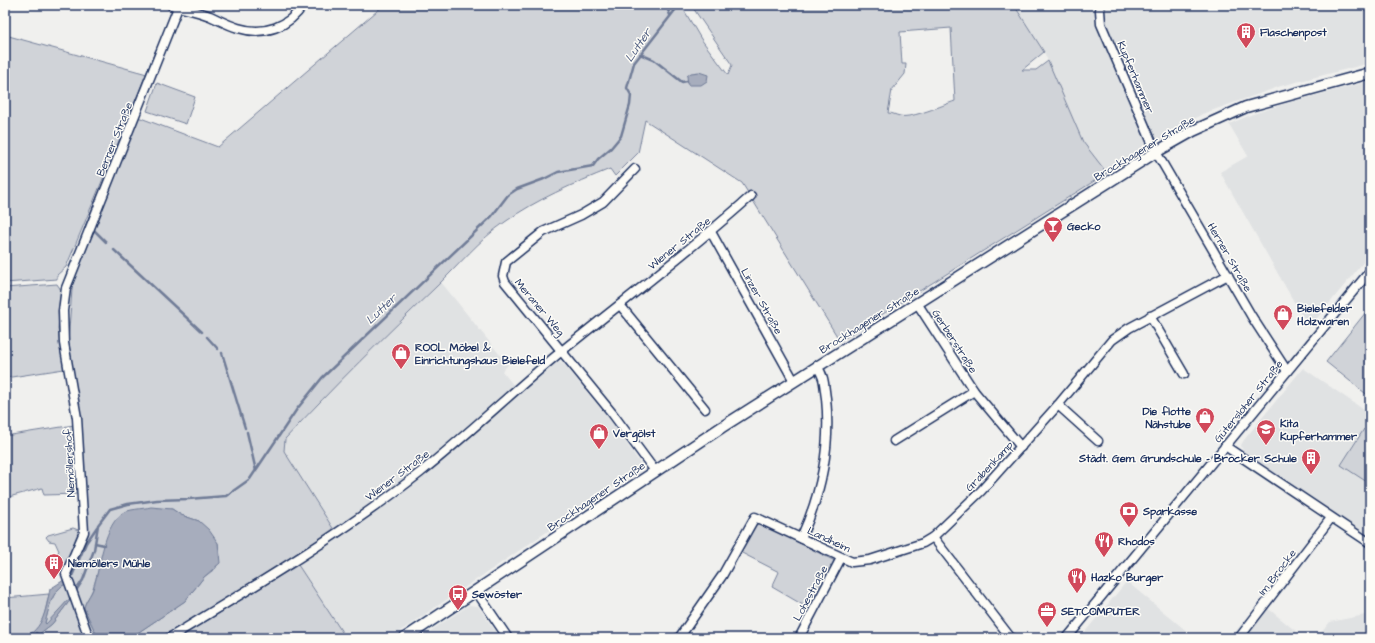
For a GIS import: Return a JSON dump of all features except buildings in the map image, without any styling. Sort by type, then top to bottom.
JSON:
[{"type":"main road","name":"Brockhagener Straße","points":[[405,638],[655,471],[794,381],[1156,152],[1193,131],[1246,107],[1370,73]]},
{"type":"street","points":[[176,6],[200,13],[238,28],[263,30],[276,28],[290,20],[303,5]]},
{"type":"street","name":"Berner Straße","points":[[68,281],[176,6]]},
{"type":"street","name":"Kupferhammer","points":[[1100,10],[1101,24],[1156,152]]},
{"type":"street","name":"Herner Straße","points":[[1156,152],[1252,317],[1287,371]]},
{"type":"street","name":"Meraner Weg","points":[[635,169],[603,202],[581,215],[544,232],[506,262],[503,276],[505,282],[612,413],[655,471]]},
{"type":"street","name":"Wiener Straße","points":[[169,638],[295,559],[394,492],[422,471],[562,351],[711,232],[751,196]]},
{"type":"street","name":"Linzer Straße","points":[[711,232],[794,381]]},
{"type":"street","name":"Gütersloher Straße","points":[[1067,638],[1370,271]]},
{"type":"street","name":"Grabenkamp","points":[[933,537],[981,492],[1058,405],[1112,340],[1128,328],[1228,275]]},
{"type":"street","name":"Niemöllershof","points":[[68,281],[63,311],[64,343],[77,418],[84,532],[66,574],[89,638]]},
{"type":"street","name":"Gerberstraße","points":[[917,303],[974,391],[1021,447]]},
{"type":"street","points":[[620,305],[705,409]]},
{"type":"street","points":[[1150,316],[1184,374]]},
{"type":"street","points":[[801,538],[812,513],[821,481],[825,458],[827,412],[824,378],[817,367]]},
{"type":"street","name":"Gerberstraße","points":[[894,441],[974,391]]},
{"type":"street","points":[[1058,405],[1098,441]]},
{"type":"street","points":[[1225,446],[1331,518],[1370,542]]},
{"type":"street","name":"Landheim","points":[[679,638],[722,576],[755,517],[852,562],[870,560],[923,543],[933,537]]},
{"type":"street","name":"Im Brocke","points":[[1239,638],[1280,587],[1331,518]]},
{"type":"street","points":[[933,537],[1012,638]]},
{"type":"street","name":"Lohestraße","points":[[799,638],[841,558]]},
{"type":"street","points":[[476,591],[508,638]]},
{"type":"shaded area","points":[[384,5],[681,5],[701,39],[728,75],[732,65],[691,5],[1014,5],[1044,52],[1022,70],[1036,70],[1048,61],[1083,142],[1107,173],[840,341],[742,183],[645,120],[638,153],[615,176],[610,169],[569,186],[530,206],[496,229],[360,361],[285,439],[284,451],[334,530],[162,638],[130,638],[185,601],[204,577],[216,568],[220,556],[218,543],[199,521],[181,515],[172,509],[123,513],[116,521],[107,539],[93,588],[84,608],[98,638],[93,638],[69,576],[86,535],[81,418],[68,343],[73,277],[138,117],[218,147]],"holes":[[[951,28],[955,101],[912,115],[900,116],[888,113],[892,90],[905,74],[906,64],[902,64],[900,32]]]},
{"type":"shaded area","points":[[1014,5],[1370,5],[1370,63],[1281,86],[1202,114],[1107,173],[1083,142],[1044,52]]},
{"type":"shaded area","points":[[5,35],[147,74],[66,267],[57,275],[57,279],[5,283]]},
{"type":"shaded area","points":[[1370,81],[1370,254],[1309,328],[1220,172],[1248,156],[1229,124],[1253,114],[1290,102]]},
{"type":"shaded area","points":[[157,83],[195,97],[186,124],[147,111]]},
{"type":"shaded area","points":[[441,282],[508,365],[502,371],[514,386],[421,468],[334,530],[284,451],[285,439],[347,373]]},
{"type":"shaded area","points":[[57,284],[61,290],[58,329],[64,369],[5,378],[5,288]]},
{"type":"shaded area","points":[[1370,307],[1370,397],[1326,362]]},
{"type":"shaded area","points":[[560,361],[614,425],[642,466],[631,475],[390,638],[346,638],[298,565],[422,476],[555,363]]},
{"type":"shaded area","points":[[1303,368],[1370,414],[1370,536],[1245,453],[1242,449],[1241,445],[1244,440]]},
{"type":"shaded area","points":[[74,425],[79,494],[44,495],[42,488],[5,498],[5,436]]},
{"type":"shaded area","points":[[1364,429],[1370,434],[1370,477],[1367,482],[1341,465]]},
{"type":"shaded area","points":[[760,523],[835,561],[810,609],[772,587],[779,572],[740,552],[752,527]]},
{"type":"shaded area","points":[[73,528],[81,531],[65,570],[54,556],[59,551],[55,542],[49,541],[46,537],[48,535]]},
{"type":"shaded area","points":[[298,565],[346,638],[179,638]]},
{"type":"shaded area","points":[[1127,581],[1131,585],[1195,638],[1080,638]]},
{"type":"shaded area","points":[[65,584],[71,597],[46,625],[45,623],[51,601],[60,587]]},
{"type":"shaded area","points":[[49,594],[44,614],[38,628],[26,635],[5,638],[5,598]]},
{"type":"shaded area","points":[[71,599],[85,638],[34,638],[52,624]]},
{"type":"shaded area","points":[[1260,603],[1270,610],[1304,638],[1230,638]]},
{"type":"shaded area","points":[[469,605],[478,606],[500,638],[420,638]]},
{"type":"shaded area","points":[[1370,614],[1370,638],[1317,638],[1330,622]]},
{"type":"water","points":[[699,72],[708,75],[707,81],[701,85],[688,85],[687,76],[691,73]]},
{"type":"water","points":[[151,507],[172,509],[181,515],[199,521],[209,530],[218,543],[220,563],[204,577],[185,601],[130,638],[98,638],[84,608],[96,580],[106,539],[115,521],[121,514],[131,510]]},
{"type":"water","points":[[64,580],[65,584],[60,587],[51,601],[45,623],[46,624],[71,597],[71,599],[52,624],[34,638],[23,638],[30,634],[40,624],[45,611],[50,589]]},
{"type":"waterway","points":[[666,5],[670,15]]},
{"type":"waterway","name":"Lutter","points":[[75,592],[83,580],[94,550],[98,525],[110,509],[128,504],[157,500],[226,496],[250,479],[297,409],[322,378],[492,216],[508,195],[517,189],[558,172],[593,166],[621,136],[630,105],[631,95],[627,88],[634,63],[679,5]]},
{"type":"waterway","points":[[116,152],[156,51]]},
{"type":"waterway","points":[[640,54],[654,60],[682,82],[687,81]]},
{"type":"waterway","points":[[100,192],[114,157]]},
{"type":"waterway","points":[[86,226],[99,194]]},
{"type":"waterway","points":[[94,230],[106,242]]},
{"type":"waterway","points":[[114,250],[202,332]]},
{"type":"waterway","points":[[207,337],[218,349]]},
{"type":"waterway","points":[[222,353],[245,428]]},
{"type":"waterway","points":[[247,432],[256,471]]},
{"type":"waterway","points":[[72,576],[86,543],[97,527]]},
{"type":"waterway","points":[[95,543],[104,545]]},
{"type":"waterway","points":[[36,633],[44,638]]},
{"type":"place","name":"Flaschenpost","points":[[1246,49]]},
{"type":"place","name":"Gecko","points":[[1053,243]]},
{"type":"place","name":"Bielefelder Holzwaren","points":[[1283,331]]},
{"type":"place","name":"ROOL Möbel & Einrichtungshaus Bielefeld","points":[[401,370]]},
{"type":"place","name":"Die flotte Nähstube","points":[[1205,434]]},
{"type":"place","name":"Kita Kupferhammer","points":[[1266,446]]},
{"type":"place","name":"Vergölst","points":[[599,450]]},
{"type":"place","name":"Städt. Gem. Grundschule - Brocker Schule","points":[[1311,475]]},
{"type":"place","name":"Sparkasse","points":[[1129,528]]},
{"type":"place","name":"Rhodos","points":[[1104,558]]},
{"type":"place","name":"Niemöllers Mühle","points":[[54,580]]},
{"type":"place","name":"Hazko Burger","points":[[1077,594]]},
{"type":"place","name":"Sewöster","points":[[458,611]]},
{"type":"place","name":"SETCOMPUTER","points":[[1047,628]]}]
